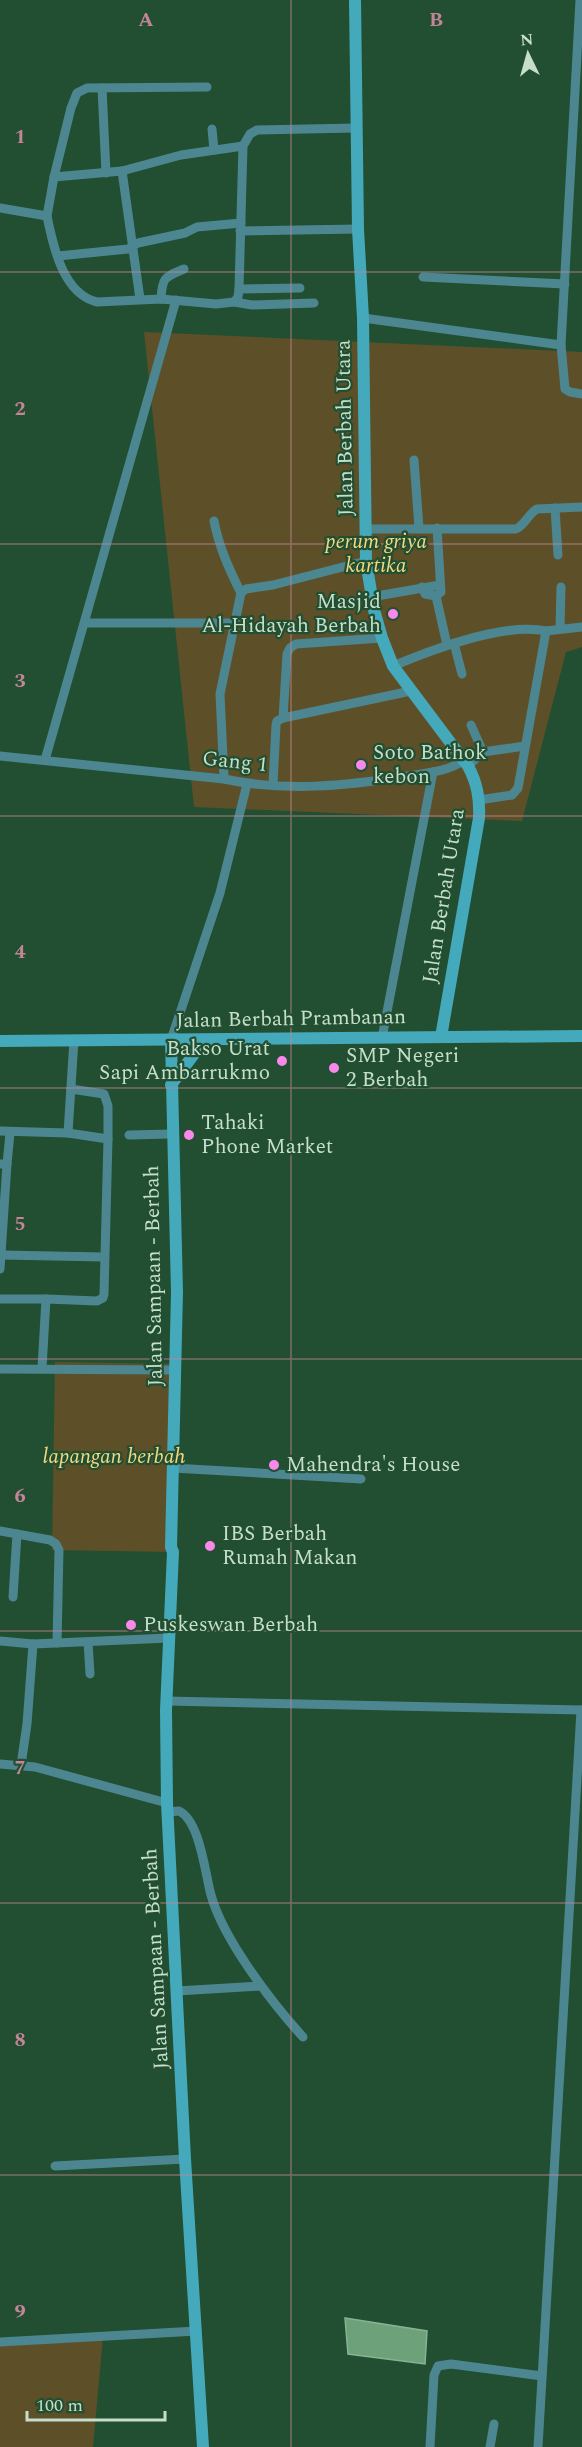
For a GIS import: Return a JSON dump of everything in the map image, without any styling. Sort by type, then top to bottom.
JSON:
[{"type":"main road","name":"Jalan Berbah Utara","points":[[355,0],[358,229],[363,318],[365,529],[366,561],[371,597],[382,638],[393,666],[466,763],[475,780],[479,800],[479,818],[441,1037]]},
{"type":"main road","name":"Jalan Berbah Prambanan","points":[[0,1041],[582,1036]]},
{"type":"main road","name":"Jalan Sampaan - Berbah","points":[[171,1040],[177,1245],[167,1701],[168,1807],[184,2159],[203,2447]]},
{"type":"main road","points":[[171,1084],[200,1046],[201,1041]]},
{"type":"street","points":[[579,0],[561,345],[566,389],[582,394]]},
{"type":"street","points":[[207,87],[102,88],[81,90],[74,99],[54,177],[47,216],[58,256],[70,282],[87,300],[97,302],[161,299],[216,304],[234,302],[252,305],[314,303]]},
{"type":"street","points":[[102,88],[106,173]]},
{"type":"street","points":[[234,302],[240,289],[243,146],[250,134],[257,130],[356,128]]},
{"type":"street","points":[[212,129],[214,150]]},
{"type":"street","points":[[54,177],[122,171],[181,155],[243,146]]},
{"type":"street","points":[[122,171],[140,299]]},
{"type":"street","points":[[0,208],[23,210],[47,216]]},
{"type":"street","points":[[58,256],[128,249],[132,245],[185,233],[197,227],[358,229]]},
{"type":"street","points":[[161,299],[162,283],[167,276],[184,268]]},
{"type":"street","points":[[423,277],[565,284]]},
{"type":"street","points":[[240,289],[300,288]]},
{"type":"street","points":[[45,760],[176,300]]},
{"type":"street","points":[[363,318],[561,345]]},
{"type":"street","points":[[414,460],[419,528]]},
{"type":"street","points":[[365,529],[516,528],[522,525],[532,512],[582,507]]},
{"type":"street","points":[[555,508],[558,555]]},
{"type":"street","points":[[214,521],[228,568],[241,593]]},
{"type":"street","points":[[422,587],[426,594],[436,596],[441,592],[437,528]]},
{"type":"street","points":[[224,779],[220,694],[241,593],[246,589],[273,585],[366,561]]},
{"type":"street","points":[[371,597],[440,585]]},
{"type":"street","points":[[560,629],[561,587]]},
{"type":"street","points":[[436,596],[450,644],[462,674]]},
{"type":"street","points":[[87,623],[233,623]]},
{"type":"street","points":[[393,666],[450,644],[518,629],[546,631],[582,627]]},
{"type":"street","points":[[479,800],[512,795],[518,788],[546,631]]},
{"type":"street","points":[[283,718],[287,654],[290,648],[296,644],[382,638]]},
{"type":"street","points":[[273,785],[277,722],[283,718],[411,691]]},
{"type":"street","points":[[471,725],[483,752]]},
{"type":"street","points":[[466,763],[483,752],[525,747]]},
{"type":"street","name":"Gang 1","points":[[0,756],[224,779],[247,784],[316,787],[361,784],[433,772],[466,763]]},
{"type":"street","points":[[382,1038],[433,772]]},
{"type":"street","points":[[171,1040],[220,893],[247,784]]},
{"type":"street","points":[[68,1133],[74,1040]]},
{"type":"street","points":[[0,1299],[100,1300],[104,1289],[108,1106],[104,1094],[71,1089]]},
{"type":"street","points":[[0,1269],[5,1132],[68,1133],[108,1139]]},
{"type":"street","points":[[129,1135],[172,1134]]},
{"type":"street","points":[[1,1255],[104,1257]]},
{"type":"street","points":[[42,1368],[46,1299]]},
{"type":"street","points":[[0,1370],[42,1368],[175,1370]]},
{"type":"street","points":[[173,1468],[361,1479]]},
{"type":"street","points":[[0,1531],[50,1540],[56,1544],[59,1550],[57,1643]]},
{"type":"street","points":[[13,1597],[17,1534]]},
{"type":"street","points":[[0,1641],[33,1644],[169,1638]]},
{"type":"street","points":[[88,1642],[90,1674]]},
{"type":"street","points":[[21,1765],[27,1724],[33,1644]]},
{"type":"street","points":[[167,1701],[581,1710],[538,2447]]},
{"type":"street","points":[[0,1764],[21,1765],[168,1807],[179,1811],[190,1820],[217,1912],[261,1986],[303,2037]]},
{"type":"street","points":[[177,1990],[261,1986]]},
{"type":"street","points":[[55,2166],[184,2159]]},
{"type":"street","points":[[0,2342],[197,2331]]},
{"type":"street","points":[[430,2447],[434,2375],[438,2366],[451,2364],[542,2376]]},
{"type":"street","points":[[490,2447],[494,2424]]},
{"type":"green space","name":"perum griya kartika","points":[[144,332],[582,352],[582,647],[566,652],[522,821],[194,807]]},
{"type":"green space","name":"lapangan berbah","points":[[55,1362],[176,1364],[173,1552],[52,1550]]},
{"type":"green space","points":[[103,2336],[93,2447],[0,2447],[0,2343]]},
{"type":"shaded area","points":[[345,2318],[427,2331],[425,2364],[348,2354]]},
{"type":"place","name":"Masjid Al-Hidayah Berbah","points":[[393,614]]},
{"type":"place","name":"Soto Bathok kebon","points":[[361,765]]},
{"type":"place","name":"Bakso Urat Sapi Ambarrukmo","points":[[282,1061]]},
{"type":"place","name":"SMP Negeri 2 Berbah","points":[[334,1068]]},
{"type":"place","name":"Tahaki Phone Market","points":[[189,1135]]},
{"type":"place","name":"Mahendra's House","points":[[274,1465]]},
{"type":"place","name":"IBS Berbah Rumah Makan","points":[[210,1546]]},
{"type":"place","name":"Puskeswan Berbah","points":[[131,1625]]}]
